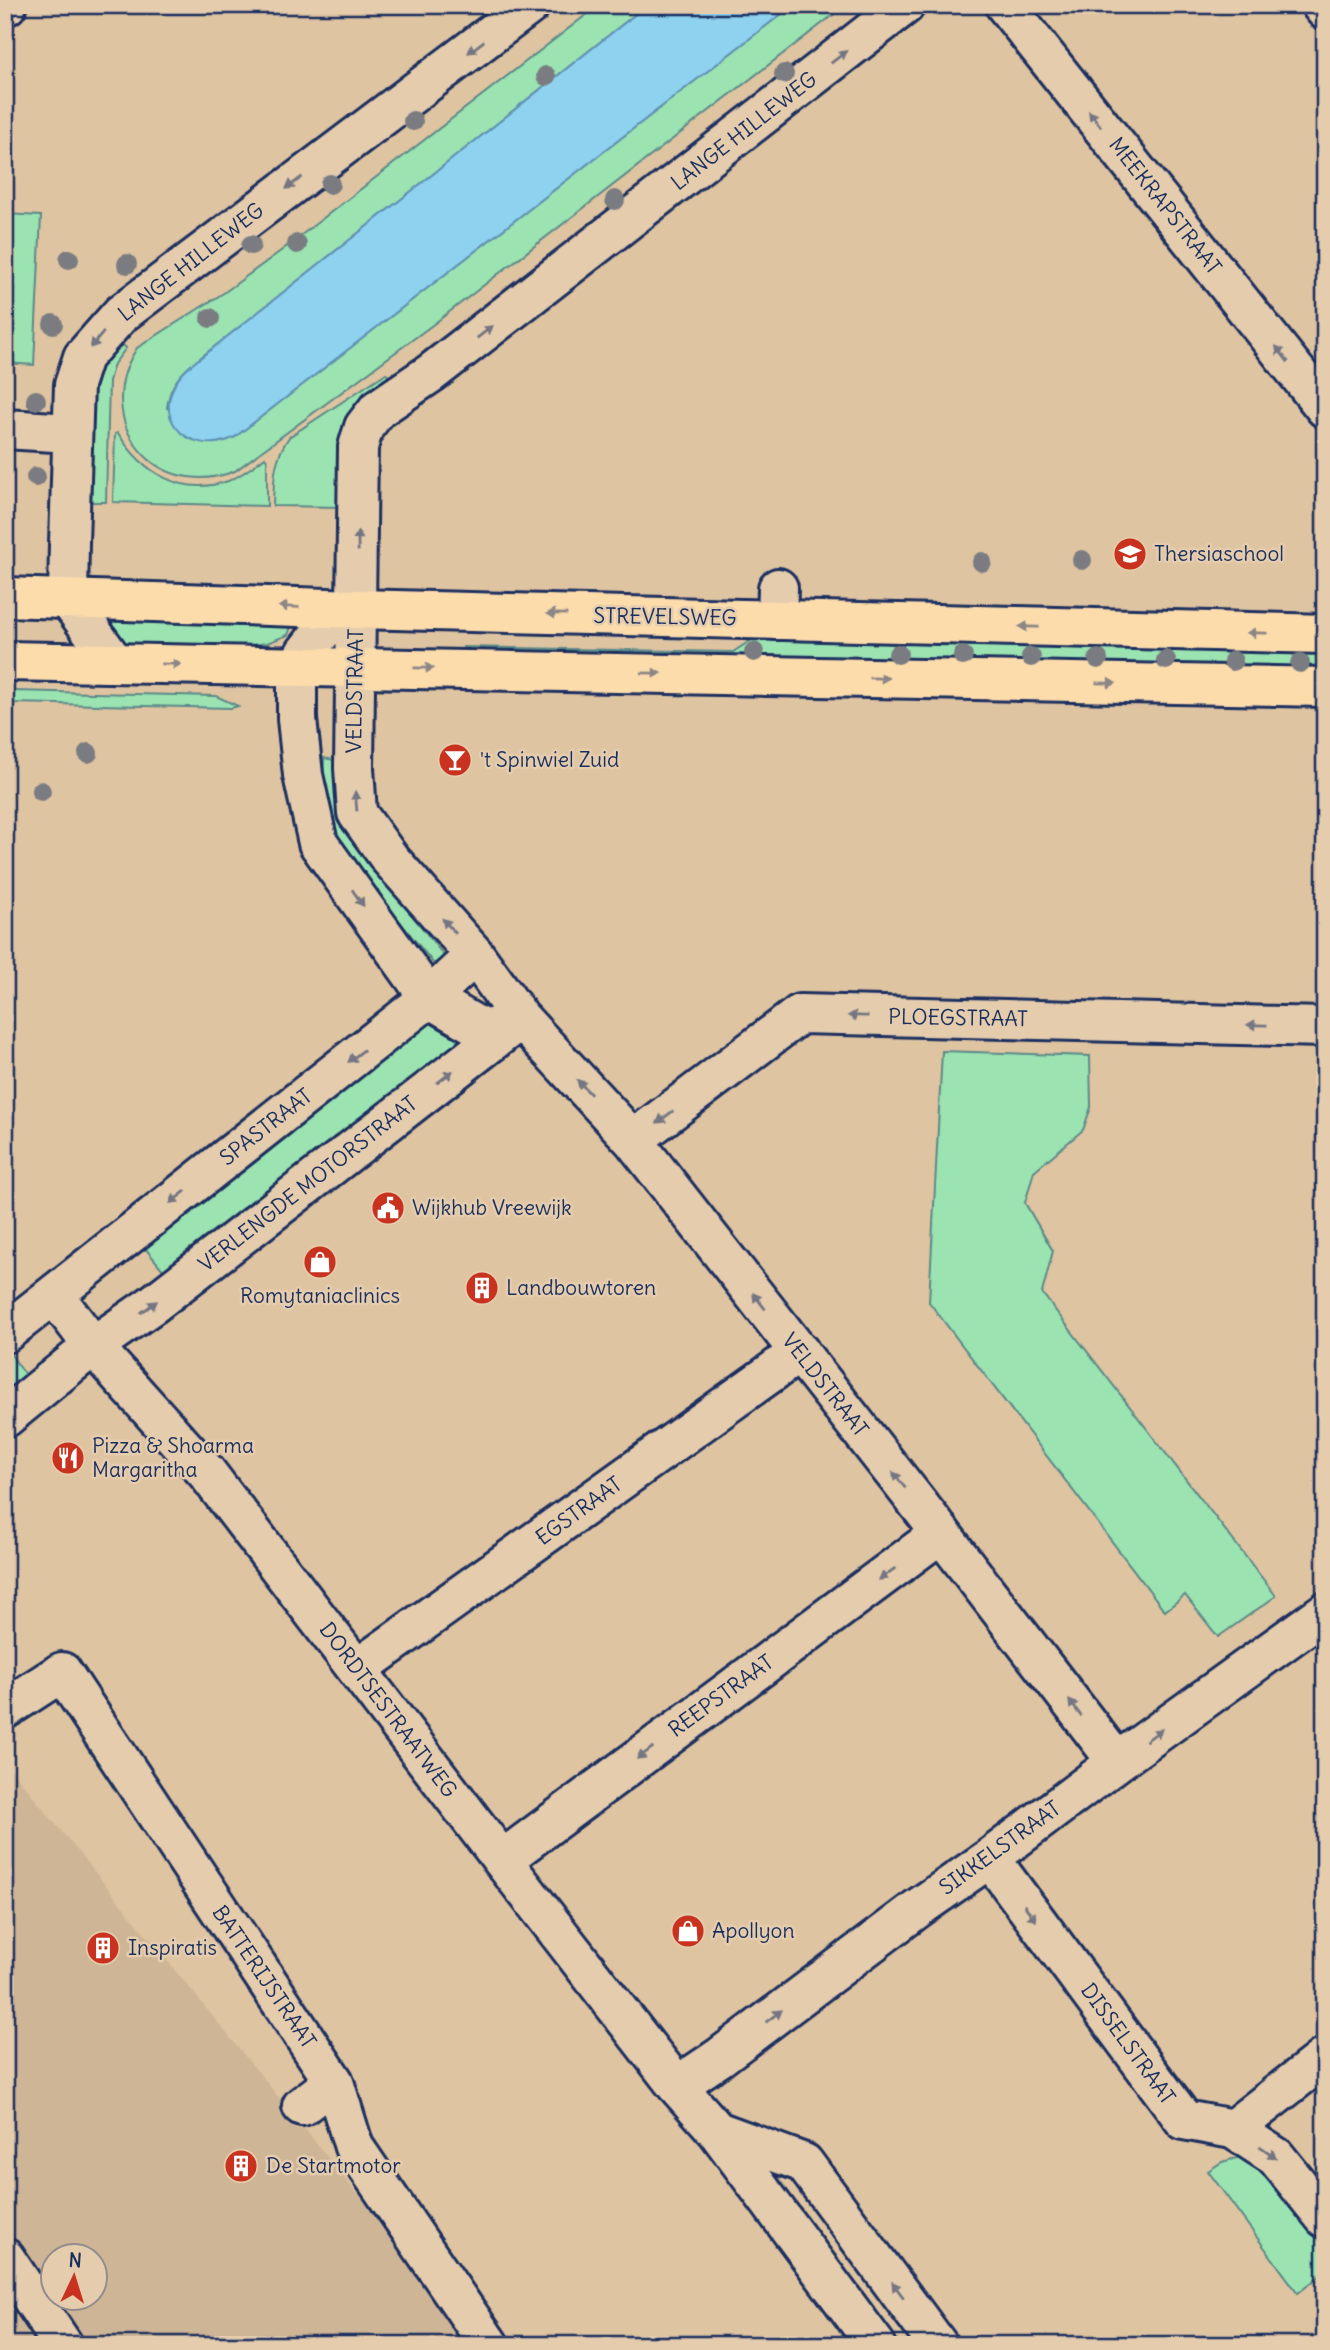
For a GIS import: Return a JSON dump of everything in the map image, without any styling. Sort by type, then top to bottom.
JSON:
[{"type":"main road","name":"STREVELSWEG","points":[[5,597],[357,609],[768,604],[1325,634]]},
{"type":"main road","points":[[5,661],[1325,687]]},
{"type":"street","name":"LANGE HILLEWEG","points":[[68,599],[71,433],[74,385],[83,357],[121,314],[530,5]]},
{"type":"street","name":"LANGE HILLEWEG","points":[[357,609],[358,447],[364,427],[378,408],[431,373],[905,5]]},
{"type":"street","name":"MEEKRAPSTRAAT","points":[[1005,5],[1325,408]]},
{"type":"street","points":[[1321,5],[1325,10]]},
{"type":"street","points":[[5,429],[71,433]]},
{"type":"street","points":[[68,599],[116,663]]},
{"type":"street","name":"VELDSTRAAT","points":[[357,609],[354,768],[357,813],[390,859],[475,954],[521,1019],[633,1140],[942,1533],[1117,1762]]},
{"type":"street","name":"VELDSTRAAT","points":[[297,668],[305,653],[324,630],[357,609]]},
{"type":"street","points":[[297,668],[297,719],[303,775],[318,843],[429,998],[484,1031],[521,1019]]},
{"type":"street","name":"SPASTRAAT","points":[[5,1333],[429,998],[475,954]]},
{"type":"street","name":"PLOEGSTRAAT","points":[[633,1140],[800,1014],[1325,1027]]},
{"type":"street","name":"VERLENGDE MOTORSTRAAT","points":[[5,1418],[93,1346],[152,1305],[521,1019]]},
{"type":"street","name":"DORDTSESTRAATWEG","points":[[54,1295],[93,1346],[207,1472],[502,1860],[677,2086],[717,2131],[876,2345]]},
{"type":"street","name":"EGSTRAAT","points":[[357,1669],[800,1353]]},
{"type":"street","name":"REEPSTRAAT","points":[[502,1860],[942,1533]]},
{"type":"street","name":"SIKKELSTRAAT","points":[[677,2086],[1325,1612]]},
{"type":"street","name":"BATTERIJSTRAAT","points":[[5,1709],[62,1672],[334,2082],[354,2147],[489,2345]]},
{"type":"street","name":"DISSELSTRAAT","points":[[990,1858],[1184,2120],[1233,2129],[1276,2157],[1325,2218]]},
{"type":"street","points":[[1233,2129],[1325,2057]]},
{"type":"street","points":[[302,2106],[334,2082]]},
{"type":"street","name":"DORDTSESTRAATWEG","points":[[717,2131],[803,2163],[938,2345]]},
{"type":"street","points":[[5,2258],[64,2345]]},
{"type":"shaded area","points":[[5,1762],[481,2345],[5,2345]]},
{"type":"green space","points":[[599,5],[647,5],[190,366],[174,385],[167,408],[235,437],[793,5],[846,5],[435,323],[235,471],[206,478],[179,475],[156,465],[138,448],[126,427],[121,402],[124,375],[137,348],[225,292],[282,250]]},
{"type":"green space","points":[[5,214],[41,216],[34,365],[5,363]]},
{"type":"green space","points":[[115,336],[126,348],[114,364],[109,381],[106,502],[85,502],[90,374]]},
{"type":"green space","points":[[386,373],[393,383],[344,507],[273,506],[277,462],[289,437]]},
{"type":"green space","points":[[118,433],[151,470],[164,478],[194,486],[228,481],[243,474],[265,457],[267,506],[113,502],[115,434]]},
{"type":"green space","points":[[97,621],[292,624],[288,635],[267,643],[244,646],[122,643]]},
{"type":"green space","points":[[756,637],[1325,652],[1325,677],[463,657],[463,647],[733,652]]},
{"type":"green space","points":[[14,691],[216,696],[238,706],[12,703]]},
{"type":"green space","points":[[324,758],[339,761],[339,806],[348,833],[444,956],[434,964],[331,837],[323,802]]},
{"type":"green space","points":[[435,1016],[467,1042],[168,1276],[140,1242]]},
{"type":"green space","points":[[942,1051],[1090,1056],[1091,1107],[1083,1130],[1034,1171],[1025,1203],[1053,1251],[1042,1293],[1276,1596],[1218,1637],[1185,1595],[1165,1611],[929,1302]]},
{"type":"green space","points":[[7,1349],[28,1379],[5,1396],[5,1350]]},
{"type":"green space","points":[[1247,2155],[1260,2161],[1325,2244],[1325,2272],[1298,2293],[1208,2171],[1222,2162]]},
{"type":"water","points":[[647,5],[793,5],[235,437],[218,443],[201,442],[187,437],[176,427],[170,415],[169,399],[176,383],[190,366]]},
{"type":"place","name":"Thersiaschool","points":[[1130,554]]},
{"type":"place","name":"'t Spinwiel Zuid","points":[[455,760]]},
{"type":"place","name":"Wijkhub Vreewijk","points":[[388,1208]]},
{"type":"place","name":"Romytaniaclinics","points":[[320,1262]]},
{"type":"place","name":"Landbouwtoren","points":[[482,1288]]},
{"type":"place","name":"Pizza & Shoarma Margaritha","points":[[68,1458]]},
{"type":"place","name":"Apollyon","points":[[688,1931]]},
{"type":"place","name":"Inspiratis","points":[[103,1948]]},
{"type":"place","name":"De Startmotor","points":[[241,2166]]}]
